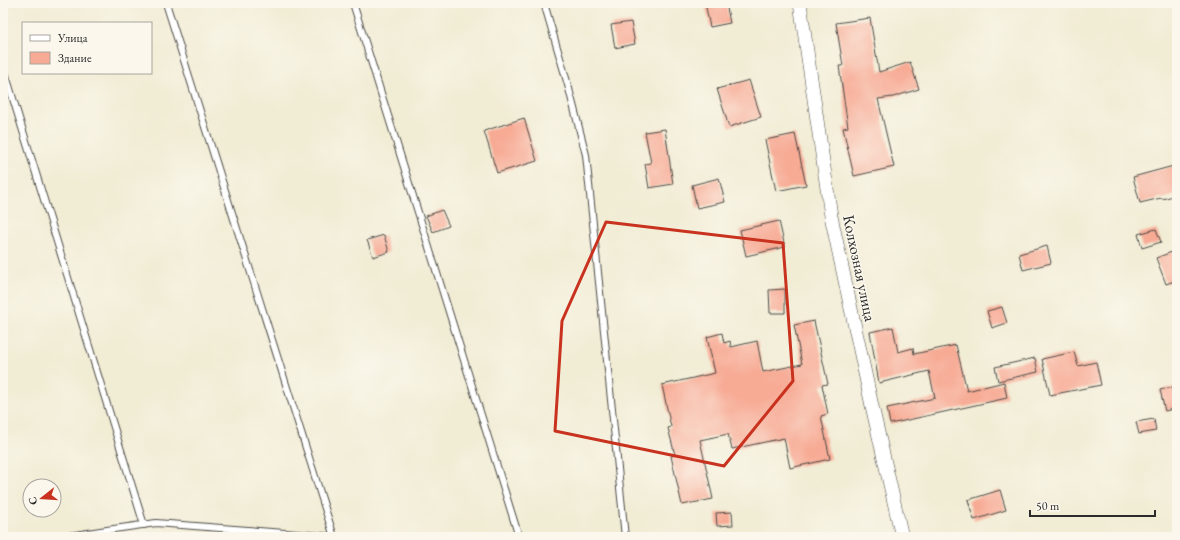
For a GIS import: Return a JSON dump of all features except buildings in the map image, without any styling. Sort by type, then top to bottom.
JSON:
[{"type":"street","name":"Колхозная улица","points":[[800,3],[831,216],[902,537]]},
{"type":"lane","points":[[62,537],[156,524],[336,537],[166,3]]},
{"type":"lane","points":[[353,3],[518,537]]},
{"type":"lane","points":[[544,3],[568,85],[586,155],[625,537]]},
{"type":"lane","points":[[3,66],[144,525]]},
{"type":"highlighted area","points":[[606,222],[783,243],[793,381],[724,466],[555,431],[562,321]]}]
